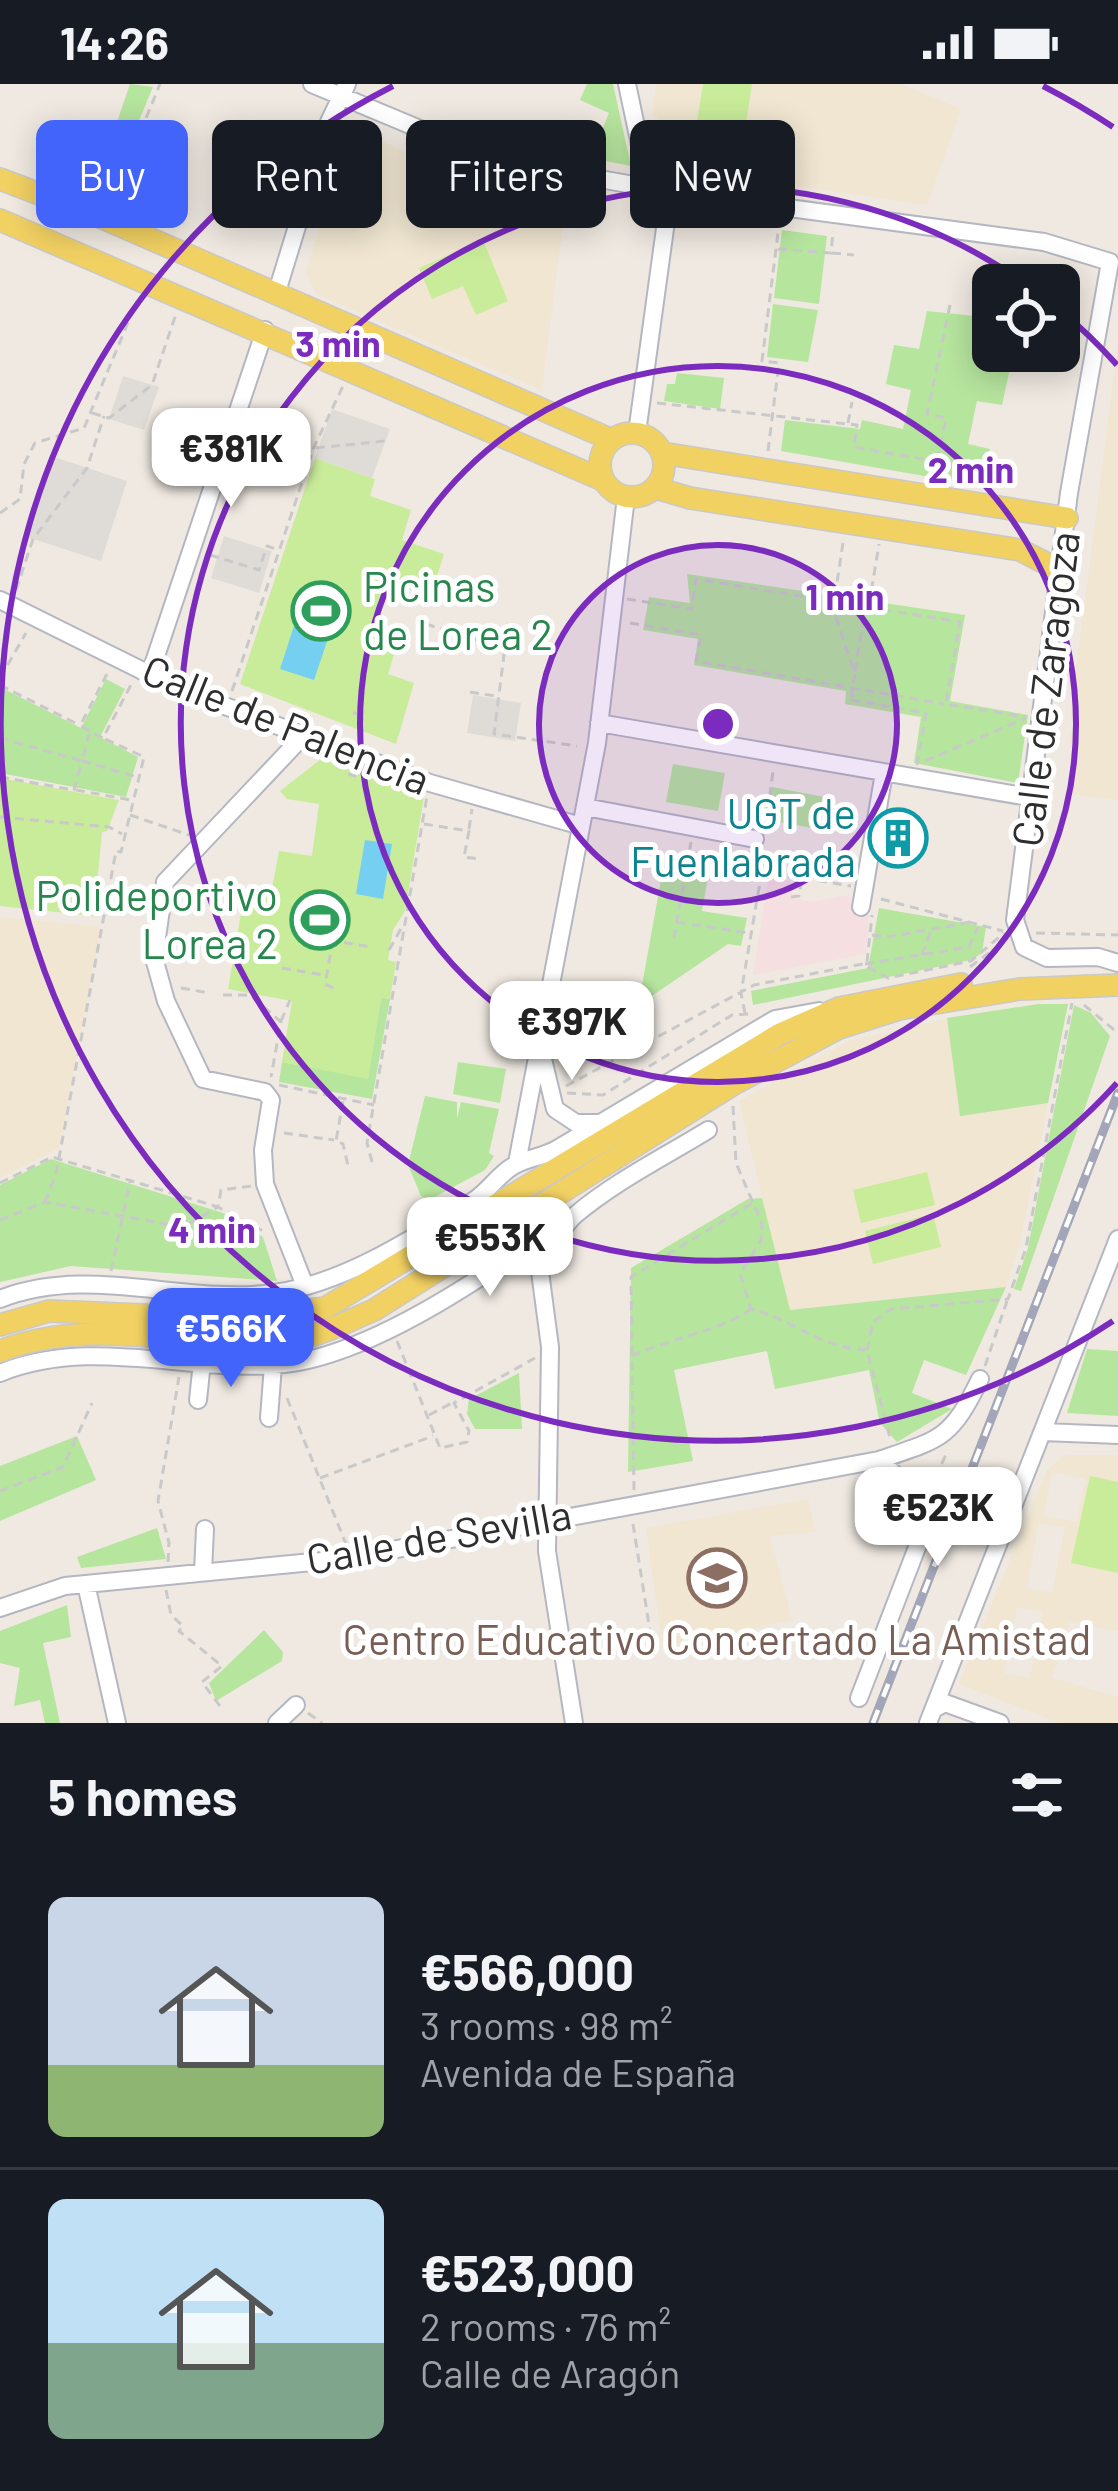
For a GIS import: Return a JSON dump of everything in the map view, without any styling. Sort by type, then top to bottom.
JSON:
[{"type":"main road","points":[[0,179],[36,193]]},
{"type":"main road","points":[[0,220],[351,368],[603,480],[626,497],[642,496],[656,488],[665,465],[662,453]]},
{"type":"main road","points":[[124,228],[612,440]]},
{"type":"main road","points":[[603,480],[603,452],[612,440],[637,433],[662,453],[1066,518]]},
{"type":"main road","points":[[656,488],[690,499],[1020,550],[1063,572]]},
{"type":"main road","points":[[0,1325],[49,1310],[235,1319],[300,1315],[365,1288],[544,1168],[780,1034],[839,1008],[1037,973],[1118,967]]},
{"type":"main road","points":[[0,1351],[59,1332],[299,1339],[374,1310],[496,1234],[544,1168],[732,1085],[868,1016],[1021,989],[1118,985]]},
{"type":"street","points":[[313,84],[344,90],[482,155],[630,184]]},
{"type":"street","points":[[627,84],[637,120]]},
{"type":"street","points":[[633,107],[637,84]]},
{"type":"street","points":[[276,295],[344,90]]},
{"type":"street","points":[[795,207],[836,212]]},
{"type":"street","name":"Calle de Zaragoza","points":[[836,212],[1073,248],[1110,262],[1066,518],[1016,926]]},
{"type":"street","points":[[637,433],[665,228]]},
{"type":"street","points":[[145,671],[265,330]]},
{"type":"street","points":[[560,1233],[544,1168],[542,1047],[597,743],[626,497]]},
{"type":"street","name":"Calle de Palencia","points":[[8,595],[36,615],[145,671],[430,783],[583,817],[764,837]]},
{"type":"street","points":[[599,723],[884,773],[916,771],[1034,798]]},
{"type":"street","points":[[304,735],[165,881],[154,958],[166,1000],[203,1079],[265,1093],[271,1100],[265,1184],[305,1286]]},
{"type":"street","points":[[866,903],[884,773]]},
{"type":"street","points":[[1016,926],[1024,947],[1038,956],[1118,967]]},
{"type":"street","points":[[0,1299],[63,1282],[250,1294],[305,1286],[347,1271],[464,1205],[496,1178],[544,1168],[609,1120],[775,1018],[839,1008]]},
{"type":"street","points":[[542,1047],[549,1101],[544,1168]]},
{"type":"street","points":[[549,1101],[575,1123],[609,1120]]},
{"type":"street","points":[[0,1373],[54,1355],[276,1365],[362,1342],[560,1233],[572,1217],[708,1130]]},
{"type":"street","points":[[496,1178],[487,1210],[496,1234],[529,1249]]},
{"type":"street","points":[[931,1716],[1118,1239]]},
{"type":"street","points":[[529,1249],[550,1355],[547,1522],[574,1723]]},
{"type":"street","points":[[198,1400],[202,1362]]},
{"type":"street","points":[[269,1418],[276,1365]]},
{"type":"street","points":[[962,1422],[980,1379]]},
{"type":"street","name":"Calle de Sevilla","points":[[0,1608],[48,1590],[350,1558],[879,1460],[931,1443],[962,1422]]},
{"type":"street","points":[[1043,1432],[1118,1435]]},
{"type":"street","points":[[859,1698],[921,1537],[920,1511],[902,1480],[879,1460]]},
{"type":"street","points":[[203,1572],[205,1529]]},
{"type":"street","points":[[86,1584],[117,1723]]},
{"type":"street","points":[[931,1716],[946,1703],[1000,1723]]},
{"type":"street","points":[[277,1723],[296,1705]]},
{"type":"path","points":[[142,120],[160,84]]},
{"type":"path","points":[[831,253],[836,212]]},
{"type":"path","points":[[766,470],[779,363],[762,361],[779,228]]},
{"type":"path","points":[[776,249],[854,255]]},
{"type":"path","points":[[0,513],[20,499],[24,464],[34,442],[81,431],[146,280]]},
{"type":"path","points":[[8,595],[33,539],[88,468],[104,416],[152,385],[183,296]]},
{"type":"path","points":[[938,462],[946,418],[927,414],[950,304]]},
{"type":"path","points":[[227,706],[314,447],[351,368]]},
{"type":"path","points":[[934,381],[942,383]]},
{"type":"path","points":[[643,401],[857,424],[854,447],[957,465],[951,500]]},
{"type":"path","points":[[848,424],[852,402]]},
{"type":"path","points":[[91,412],[104,416]]},
{"type":"path","points":[[314,447],[386,441]]},
{"type":"path","points":[[847,523],[837,602],[855,674]]},
{"type":"path","points":[[869,607],[882,528]]},
{"type":"path","points":[[191,548],[259,570],[267,546],[279,550]]},
{"type":"path","points":[[616,597],[692,609],[697,579],[960,622],[946,704]]},
{"type":"path","points":[[837,602],[839,607],[864,614],[850,702],[926,713],[916,771]]},
{"type":"path","points":[[0,678],[36,615]]},
{"type":"path","points":[[613,621],[701,635],[696,661],[1027,717],[916,771]]},
{"type":"path","points":[[508,623],[494,734],[570,747],[597,743]]},
{"type":"path","points":[[426,624],[483,642]]},
{"type":"path","points":[[80,726],[116,656]]},
{"type":"path","points":[[103,738],[145,671]]},
{"type":"path","points":[[0,686],[144,757],[121,852],[116,851],[58,1159],[45,1202]]},
{"type":"path","points":[[470,692],[496,696]]},
{"type":"path","points":[[353,713],[364,714],[359,729],[364,731]]},
{"type":"path","points":[[74,790],[90,731]]},
{"type":"path","points":[[0,738],[138,777]]},
{"type":"path","points":[[746,1015],[741,993],[764,863],[764,822],[776,755]]},
{"type":"path","points":[[0,776],[130,800]]},
{"type":"path","points":[[371,1162],[367,1143],[430,783]]},
{"type":"path","points":[[127,813],[187,836],[196,832]]},
{"type":"path","points":[[0,817],[109,827],[124,836]]},
{"type":"path","points":[[423,823],[469,828],[464,857],[479,859]]},
{"type":"path","points":[[674,938],[693,828]]},
{"type":"path","points":[[764,863],[772,872],[851,886],[866,903],[993,926]]},
{"type":"path","points":[[791,897],[799,896],[802,878]]},
{"type":"path","points":[[677,922],[751,933]]},
{"type":"path","points":[[874,922],[865,964],[969,947],[978,923]]},
{"type":"path","points":[[872,934],[888,938],[970,922]]},
{"type":"path","points":[[389,950],[405,924]]},
{"type":"path","points":[[1016,926],[1118,935]]},
{"type":"path","points":[[922,955],[931,929]]},
{"type":"path","points":[[344,990],[325,984],[333,939],[371,947]]},
{"type":"path","points":[[282,968],[326,976]]},
{"type":"path","points":[[166,1000],[180,988],[209,993]]},
{"type":"path","points":[[223,995],[250,995],[281,1022]]},
{"type":"path","points":[[290,1000],[270,1083],[374,1105]]},
{"type":"path","points":[[980,1379],[1026,1248],[1072,1002],[1094,1009],[1107,1029],[1118,1033]]},
{"type":"path","points":[[732,1085],[736,1162],[763,1234],[740,1274],[752,1309]]},
{"type":"path","points":[[336,1141],[343,1100]]},
{"type":"path","points":[[267,1130],[344,1144],[349,1170]]},
{"type":"path","points":[[0,1183],[58,1159],[218,1208],[262,1231],[283,1228]]},
{"type":"path","points":[[111,1285],[130,1181]]},
{"type":"path","points":[[218,1208],[221,1190],[265,1184]]},
{"type":"path","points":[[0,1220],[45,1202],[183,1227],[218,1208]]},
{"type":"path","points":[[654,1656],[633,1504],[632,1277],[754,1202]]},
{"type":"path","points":[[879,1460],[890,1440],[867,1350],[873,1322],[891,1309],[1008,1299]]},
{"type":"path","points":[[632,1356],[676,1336],[719,1328],[752,1309],[775,1313],[817,1342],[867,1350]]},
{"type":"path","points":[[398,1322],[397,1341],[440,1448],[467,1442],[469,1431],[454,1402]]},
{"type":"path","points":[[427,1416],[526,1360],[550,1355]]},
{"type":"path","points":[[182,1361],[158,1501],[169,1544],[165,1576],[172,1616],[183,1626],[179,1631],[222,1666],[202,1682],[223,1709]]},
{"type":"path","points":[[276,1365],[297,1432],[350,1558]]},
{"type":"path","points":[[0,1491],[63,1467],[92,1403]]},
{"type":"path","points":[[920,1511],[962,1422]]},
{"type":"path","points":[[320,1478],[435,1436]]},
{"type":"shaded area","points":[[656,84],[900,84],[961,109],[927,205],[795,186],[795,120],[659,120],[652,113]]},
{"type":"shaded area","points":[[382,141],[406,152],[406,228],[563,228],[542,390],[316,294],[306,272],[320,228],[382,228]]},
{"type":"shaded area","points":[[1118,343],[1118,800],[1065,793],[1072,788],[1070,732],[1077,724],[1070,717]]},
{"type":"shaded area","points":[[123,376],[159,387],[144,430],[109,419]]},
{"type":"shaded area","points":[[332,409],[390,429],[372,478],[315,458]]},
{"type":"shaded area","points":[[54,457],[127,481],[101,561],[27,537]]},
{"type":"shaded area","points":[[224,536],[272,551],[259,593],[211,578]]},
{"type":"shaded area","points":[[473,695],[521,703],[515,741],[467,733]]},
{"type":"shaded area","points":[[769,873],[791,882],[792,898],[813,902],[849,895],[851,905],[869,908],[866,954],[753,975]]},
{"type":"shaded area","points":[[0,917],[101,927],[59,1148],[0,1178]]},
{"type":"shaded area","points":[[947,1018],[961,1115],[1048,1103],[1020,1243],[1006,1287],[789,1310],[739,1101],[849,1041]]},
{"type":"shaded area","points":[[1065,1455],[1118,1455],[1118,1482],[1090,1477],[1072,1563],[1118,1573],[1118,1631],[1070,1622],[1052,1678],[1118,1697],[1118,1723],[1060,1723],[959,1684],[1047,1470]],"holes":[[[1052,1472],[1085,1479],[1077,1522],[1044,1516]],[[1039,1523],[1065,1527],[1052,1593],[1027,1588]],[[1017,1607],[1043,1612],[1030,1678],[1004,1673]]]},
{"type":"shaded area","name":"Centro Educativo Concertado La Amistad","points":[[808,1499],[816,1532],[770,1536],[792,1620],[663,1648],[646,1528]]},
{"type":"green space","points":[[130,84],[153,87],[139,120],[118,120]]},
{"type":"green space","points":[[587,84],[613,84],[630,166],[606,161],[609,113],[580,100]]},
{"type":"green space","points":[[703,84],[752,84],[746,120],[697,120]]},
{"type":"green space","points":[[782,230],[827,236],[819,304],[774,298]]},
{"type":"green space","points":[[483,240],[508,301],[476,315],[463,286],[432,299],[419,268]]},
{"type":"green space","points":[[773,304],[818,310],[808,362],[767,357]]},
{"type":"green space","points":[[927,311],[972,316],[972,372],[1009,372],[1002,405],[977,401],[968,444],[990,449],[987,461],[964,460],[986,465],[982,486],[781,451],[785,420],[860,429],[862,420],[903,429],[911,390],[886,384],[894,345],[919,349]]},
{"type":"green space","points":[[677,373],[724,378],[720,409],[664,401],[667,384],[675,384]]},
{"type":"green space","name":"Picinas de Lorea 2","points":[[315,458],[375,479],[370,496],[411,510],[402,540],[444,554],[432,592],[425,595],[387,582],[372,626],[400,636],[388,674],[414,683],[396,744],[240,684]]},
{"type":"green space","points":[[687,574],[965,615],[950,701],[1028,715],[1018,783],[914,763],[921,717],[845,704],[846,691],[694,665],[698,639],[643,630],[649,597],[690,603]]},
{"type":"green space","points":[[106,679],[125,689],[100,737],[138,757],[126,797],[0,773],[0,687],[81,728]]},
{"type":"green space","name":"Polideportivo Lorea 2","points":[[321,759],[424,797],[405,911],[393,930],[388,960],[396,962],[390,999],[381,998],[368,1079],[282,1062],[292,1001],[228,989],[245,890],[271,894],[279,851],[312,856],[319,804],[287,799],[280,791]]},
{"type":"green space","points":[[673,764],[725,773],[718,811],[666,802]]},
{"type":"green space","points":[[0,778],[119,800],[107,831],[102,832],[94,916],[0,906]]},
{"type":"green space","points":[[772,787],[824,797],[818,829],[766,820]]},
{"type":"green space","points":[[666,852],[711,860],[702,911],[747,918],[741,946],[728,944],[646,1000],[641,991]]},
{"type":"green space","points":[[879,908],[986,927],[982,953],[971,960],[753,1005],[751,991],[868,968]]},
{"type":"green space","points":[[381,997],[390,999],[372,1099],[279,1082],[282,1062],[368,1078]]},
{"type":"green space","points":[[1068,1004],[1048,1103],[960,1116],[947,1018]]},
{"type":"green space","points":[[1074,1005],[1091,1013],[1110,1036],[1021,1291],[1014,1289],[1028,1248]]},
{"type":"green space","points":[[458,1062],[506,1069],[500,1103],[453,1094]]},
{"type":"green space","points":[[425,1096],[457,1102],[457,1119],[461,1102],[499,1109],[489,1153],[494,1156],[485,1170],[429,1200],[421,1196],[408,1165]]},
{"type":"green space","points":[[51,1159],[223,1213],[263,1237],[277,1281],[71,1266],[0,1282],[0,1185]]},
{"type":"green space","points":[[927,1172],[935,1205],[861,1223],[853,1190]]},
{"type":"green space","points":[[762,1198],[790,1310],[1006,1287],[966,1375],[924,1360],[912,1393],[952,1409],[897,1442],[880,1423],[869,1370],[775,1389],[767,1351],[674,1370],[693,1461],[628,1472],[631,1268],[748,1199]]},
{"type":"green space","points":[[933,1214],[941,1247],[873,1264],[865,1231]]},
{"type":"green space","points":[[1087,1349],[1118,1351],[1118,1416],[1067,1413]]},
{"type":"green space","points":[[519,1373],[522,1429],[475,1429],[467,1414],[469,1399]]},
{"type":"green space","points":[[77,1436],[96,1480],[0,1521],[0,1466]]},
{"type":"green space","points":[[1090,1476],[1118,1482],[1118,1573],[1071,1563]]},
{"type":"green space","points":[[157,1528],[166,1559],[81,1568],[77,1557]]},
{"type":"green space","points":[[67,1605],[71,1637],[43,1643],[60,1723],[45,1723],[40,1700],[14,1706],[20,1668],[0,1663],[0,1631]]},
{"type":"green space","points":[[264,1630],[283,1652],[282,1661],[216,1701],[209,1683]]},
{"type":"water","points":[[303,598],[338,609],[314,680],[280,669]]},
{"type":"water","points":[[365,840],[392,844],[383,899],[356,894]]},
{"type":"railway","points":[[873,1723],[1118,1093]]},
{"type":"place","name":"Picinas de Lorea 2","points":[[321,611]]},
{"type":"place","name":"UGT de Fuenlabrada","points":[[898,838]]},
{"type":"place","name":"Polideportivo Lorea 2","points":[[320,920]]},
{"type":"place","name":"Centro Educativo Concertado La Amistad","points":[[717,1578]]}]
